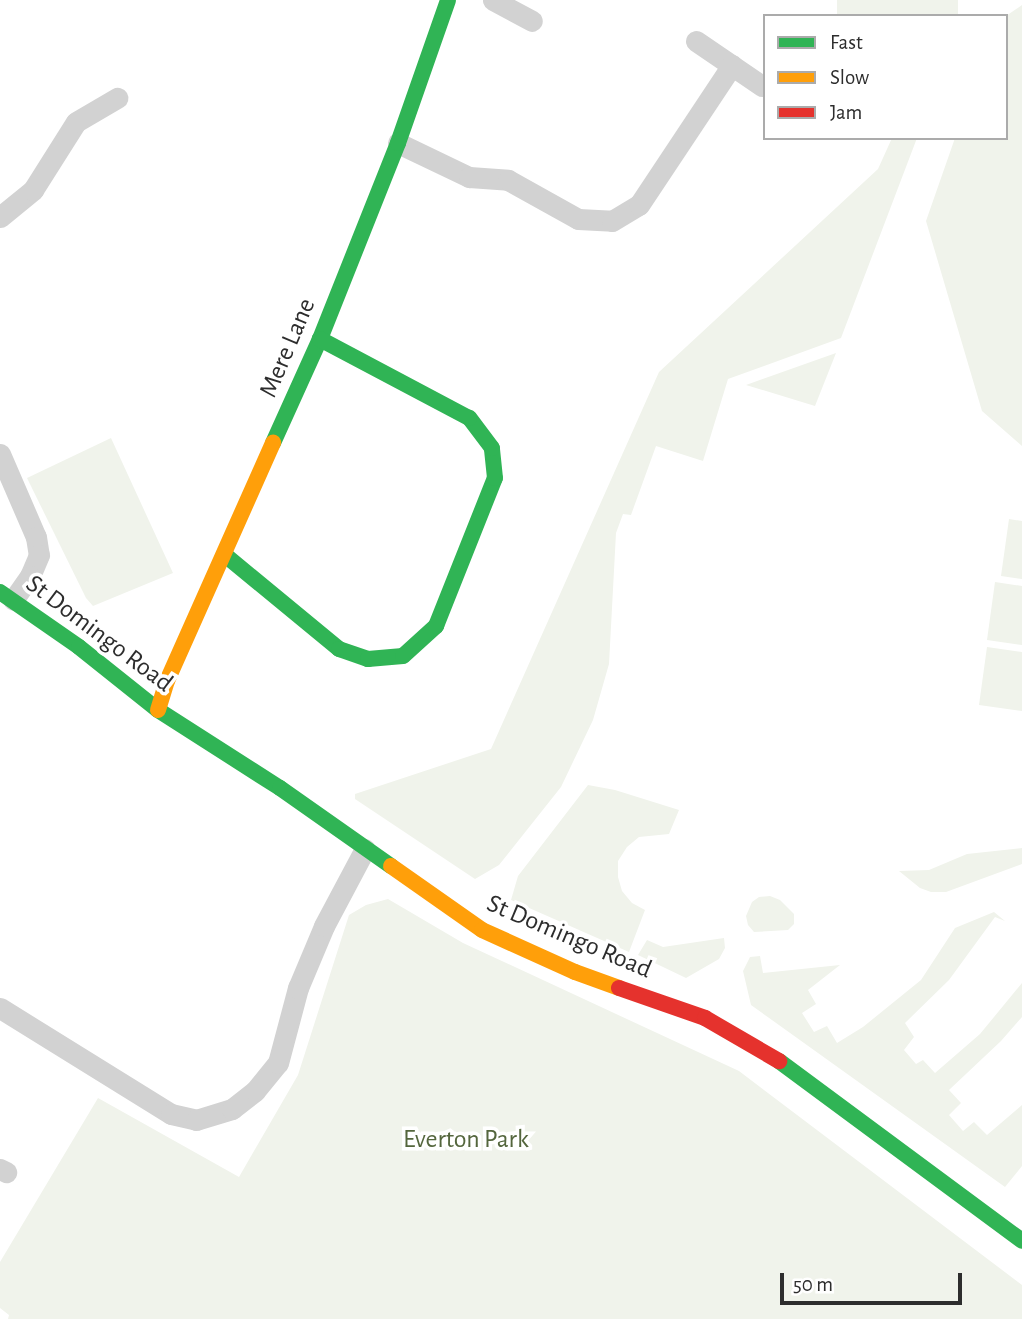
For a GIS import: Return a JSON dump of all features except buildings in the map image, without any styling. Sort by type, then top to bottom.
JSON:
[{"type":"street","name":"Mere Lane","points":[[158,710],[167,681],[320,339],[398,143],[449,0]]},
{"type":"street","points":[[493,0],[532,21]]},
{"type":"street","points":[[696,41],[762,86]]},
{"type":"street","points":[[398,143],[469,177],[508,180],[578,219],[612,221],[639,205],[732,65]]},
{"type":"street","points":[[0,217],[33,190],[76,122],[117,98]]},
{"type":"street","points":[[225,555],[339,649],[368,659],[403,656],[436,626],[495,478],[492,448],[470,418],[320,339]]},
{"type":"street","points":[[0,454],[36,537],[39,555],[30,576],[7,596]]},
{"type":"street","name":"St Domingo Road","points":[[7,596],[158,710],[280,788],[482,930],[575,972],[705,1018],[778,1060],[1022,1241]]},
{"type":"street","points":[[0,1008],[171,1114],[196,1120],[232,1109],[255,1091],[278,1063],[298,988],[324,926],[365,849]]},
{"type":"green space","points":[[837,0],[958,0],[958,14],[837,14]]},
{"type":"green space","points":[[1022,5],[1022,446],[982,411],[926,221],[954,140],[1008,140],[1008,15]]},
{"type":"green space","points":[[891,140],[916,140],[841,338],[728,379],[703,461],[656,446],[631,515],[623,514],[616,533],[609,664],[593,720],[561,787],[499,865],[475,879],[355,799],[355,794],[491,749],[659,372],[878,169]]},
{"type":"green space","points":[[836,353],[815,406],[746,385]]},
{"type":"green space","points":[[111,438],[173,573],[93,606],[86,598],[27,478]]},
{"type":"green space","points":[[1009,519],[1022,521],[1022,579],[1001,576]]},
{"type":"green space","points":[[995,582],[1022,586],[1022,645],[987,640]]},
{"type":"green space","points":[[987,647],[1022,652],[1022,711],[979,705]]},
{"type":"green space","points":[[588,785],[615,790],[679,810],[669,834],[639,837],[627,847],[618,861],[618,877],[622,891],[632,903],[645,910],[629,952],[511,900],[518,876]]},
{"type":"green space","points":[[1022,848],[1022,864],[946,892],[931,892],[920,888],[899,871],[929,870],[967,854]]},
{"type":"green space","points":[[770,896],[780,900],[794,914],[794,924],[788,930],[754,932],[748,925],[746,916],[752,902],[759,897]]},
{"type":"green space","name":"Everton Park","points":[[388,899],[463,943],[739,1071],[1022,1285],[1022,1319],[8,1319],[9,1315],[0,1308],[0,1262],[98,1098],[239,1177],[298,1075],[349,915],[366,905]]},
{"type":"green space","points":[[994,912],[1005,921],[995,917],[949,980],[905,1023],[914,1037],[904,1050],[916,1064],[923,1060],[935,1073],[980,1034],[1022,983],[1022,1017],[1001,1041],[949,1090],[961,1103],[949,1115],[963,1131],[974,1122],[987,1135],[1022,1105],[1022,1166],[1005,1187],[751,1005],[743,971],[750,957],[760,956],[763,973],[840,965],[808,990],[816,1004],[802,1013],[814,1032],[827,1026],[837,1043],[863,1027],[921,980],[955,928]]},
{"type":"green space","points":[[724,938],[725,948],[719,959],[686,978],[638,955],[647,940],[663,947]]},
{"type":"traffic: fast","points":[[273,443],[320,339],[398,143],[448,0]]},
{"type":"traffic: fast","points":[[225,555],[339,649],[368,659],[403,656],[436,626],[495,478],[492,448],[469,418],[320,339]]},
{"type":"traffic: fast","points":[[0,592],[79,647],[158,710],[280,788],[391,866]]},
{"type":"traffic: fast","points":[[779,1061],[1022,1241]]},
{"type":"traffic: slow","points":[[158,710],[167,681],[273,443]]},
{"type":"traffic: slow","points":[[391,866],[482,930],[575,972],[619,988]]},
{"type":"traffic: jam","points":[[619,988],[705,1018],[779,1061]]}]
